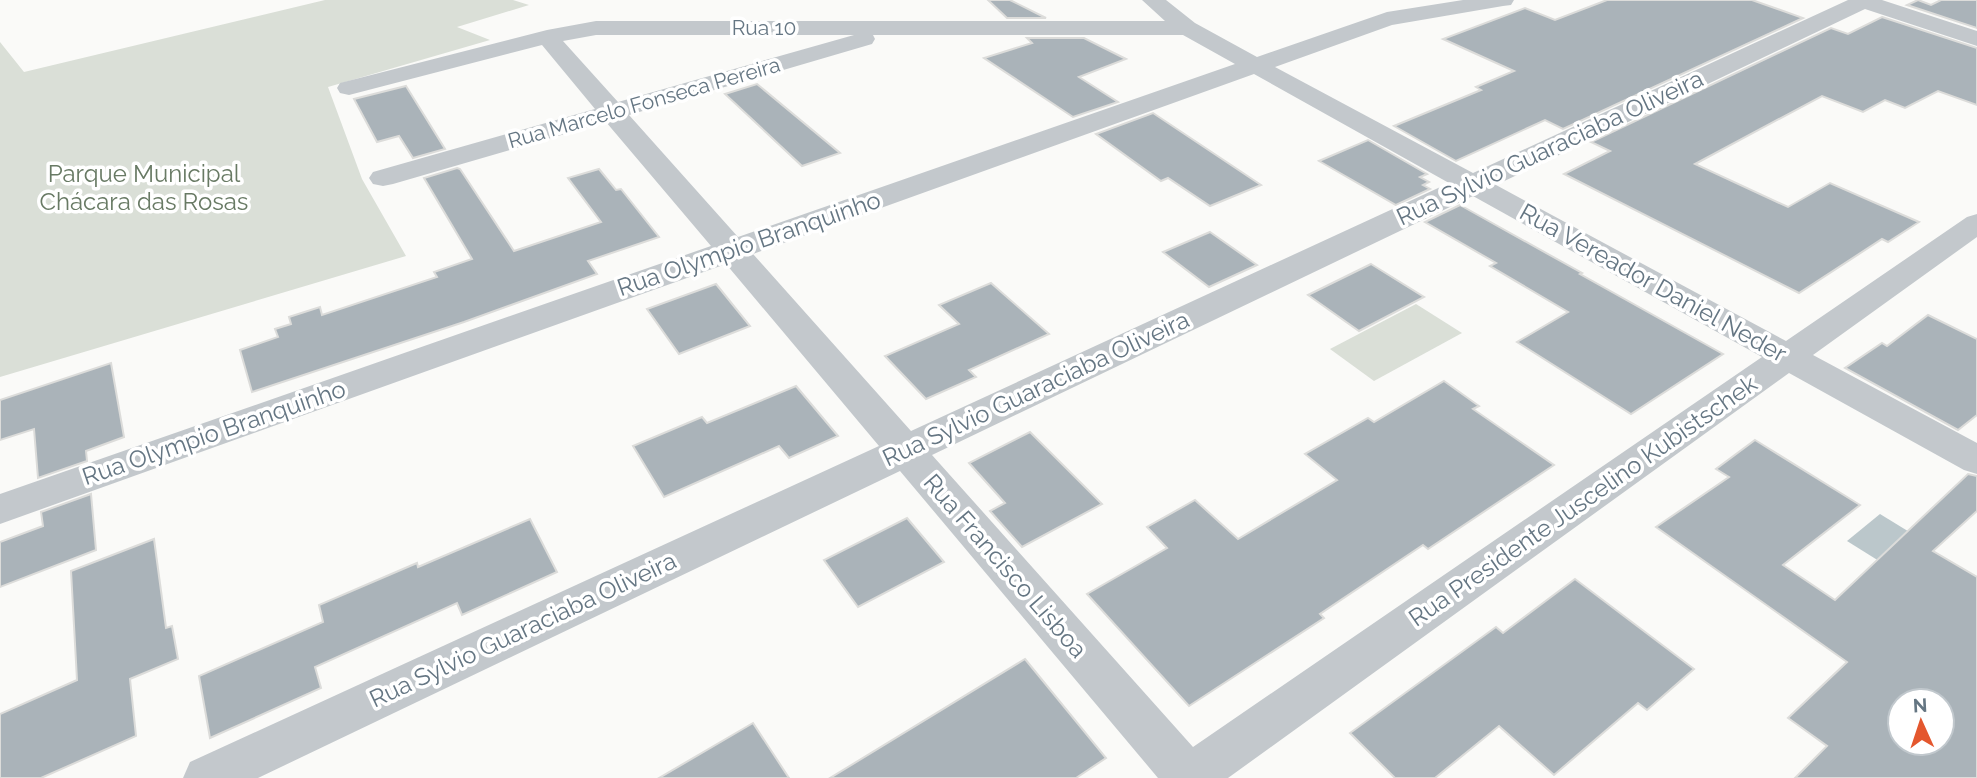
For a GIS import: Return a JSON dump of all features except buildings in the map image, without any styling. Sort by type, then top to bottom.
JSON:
[{"type":"street","name":"Rua Vereador Daniel Neder","points":[[1153,0],[1187,28],[1255,66],[1977,460]]},
{"type":"street","name":"Rua Olympio Branquinho","points":[[0,509],[1387,19],[1503,0]]},
{"type":"street","points":[[1864,0],[1977,39]]},
{"type":"street","name":"Rua Sylvio Guaraciaba Oliveira","points":[[207,778],[1864,0]]},
{"type":"street","name":"Rua 10","points":[[349,89],[547,37],[596,28],[715,19],[904,28],[1187,28]]},
{"type":"street","name":"Rua Marcelo Fonseca Pereira","points":[[383,178],[904,28]]},
{"type":"street","name":"Rua Francisco Lisboa","points":[[547,37],[1189,778]]},
{"type":"street","name":"Rua Presidente Juscelino Kubistschek","points":[[1189,778],[1977,223]]},
{"type":"green space","name":"Parque Municipal Chácara das Rosas","points":[[325,0],[513,0],[529,5],[457,27],[490,40],[328,87],[362,179],[406,256],[0,377],[0,42],[24,72]]},
{"type":"green space","points":[[1416,304],[1462,333],[1374,381],[1330,349]]},
{"type":"shaded area","points":[[1880,514],[1911,533],[1879,561],[1847,541]]}]
